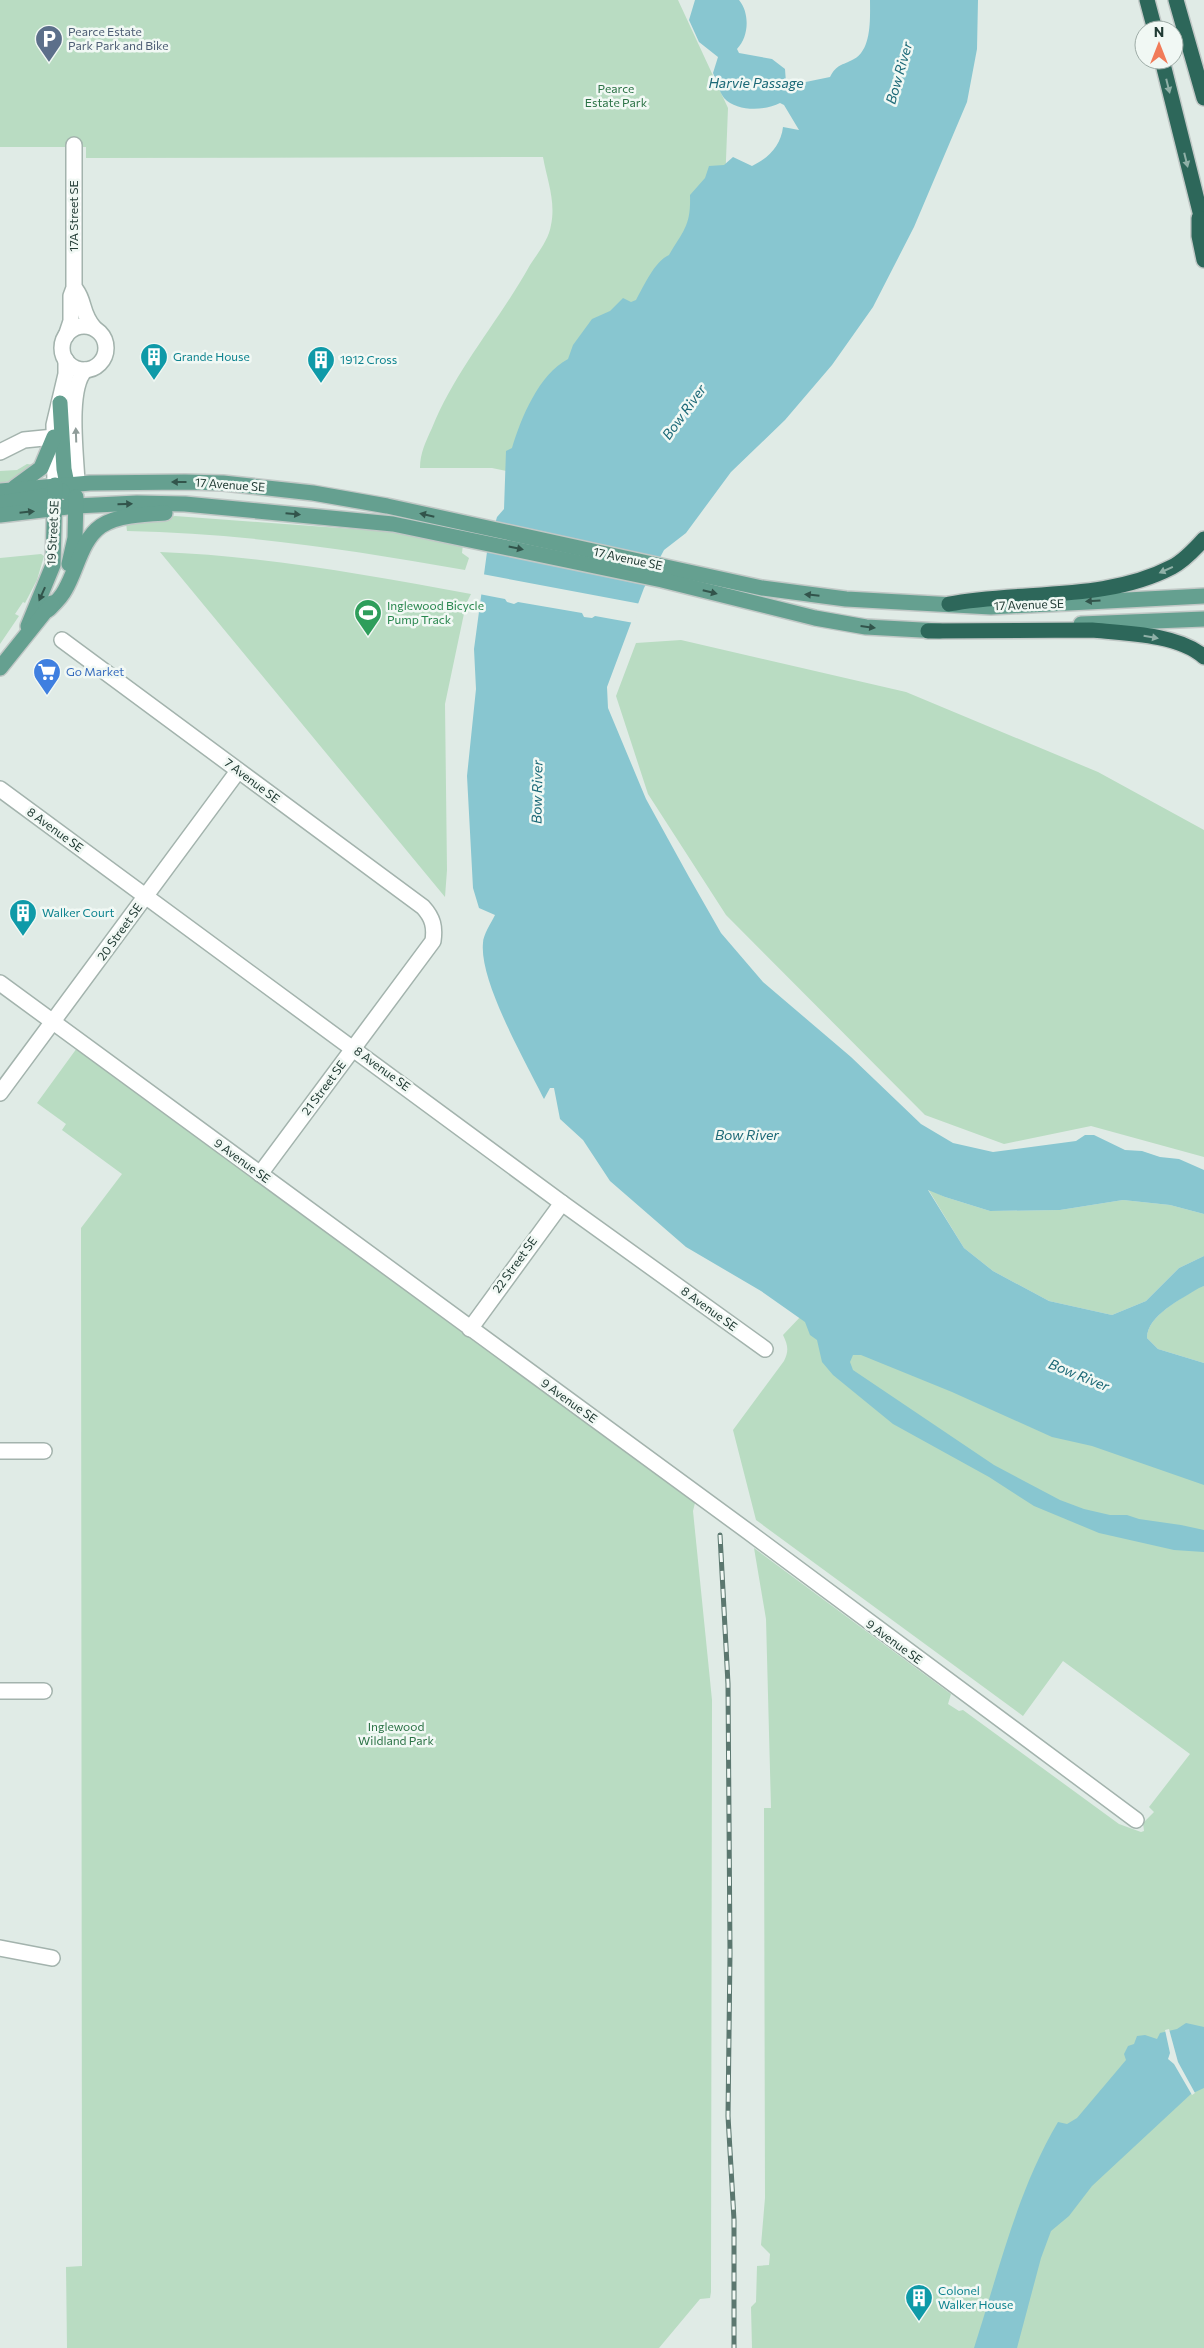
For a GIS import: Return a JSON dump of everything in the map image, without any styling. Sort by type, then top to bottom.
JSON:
[{"type":"highway","points":[[1147,0],[1152,20]]},
{"type":"highway","points":[[1176,0],[1204,98]]},
{"type":"highway","points":[[1164,70],[1202,221],[1199,236],[1204,260]]},
{"type":"highway","points":[[949,604],[975,599],[1072,592],[1119,586],[1152,576],[1174,566],[1204,540]]},
{"type":"highway","points":[[928,632],[1092,630],[1119,632],[1174,642],[1204,657]]},
{"type":"main road","points":[[60,403],[63,491]]},
{"type":"main road","points":[[7,489],[41,468],[54,437]]},
{"type":"main road","name":"17 Avenue SE","points":[[63,491],[186,482],[259,486],[387,506],[471,532],[666,574],[796,594],[870,601],[998,607],[1204,596]]},
{"type":"main road","points":[[7,489],[63,491]]},
{"type":"main road","points":[[0,503],[63,491]]},
{"type":"main road","points":[[0,515],[63,491]]},
{"type":"main road","name":"19 Street SE","points":[[0,668],[24,636],[48,610],[64,577],[75,538],[76,506],[63,491]]},
{"type":"main road","name":"19 Street SE","points":[[24,636],[53,565],[63,491]]},
{"type":"main road","name":"17 Avenue SE","points":[[63,491],[76,506],[185,504],[471,532]]},
{"type":"main road","points":[[48,610],[65,590],[86,545],[102,525],[148,514],[244,510]]},
{"type":"main road","name":"17 Avenue SE","points":[[666,574],[815,618],[866,627],[928,632],[1204,619]]},
{"type":"street","name":"17A Street SE","points":[[66,336],[71,321],[71,296],[74,288],[74,145]]},
{"type":"street","name":"17A Street SE","points":[[74,288],[80,296],[86,318],[94,328]]},
{"type":"street","points":[[78,327],[94,328],[105,341],[105,352],[96,366],[85,370],[79,376],[74,394],[63,491],[54,437],[66,374],[66,360],[62,350],[66,336],[78,327]]},
{"type":"street","points":[[66,360],[76,368],[85,370]]},
{"type":"street","points":[[0,452],[24,440],[54,437]]},
{"type":"street","name":"7 Avenue SE","points":[[62,640],[423,908],[430,915],[435,928]]},
{"type":"street","name":"20 Street SE","points":[[0,1093],[238,770]]},
{"type":"street","name":"8 Avenue SE","points":[[0,789],[562,1203],[764,1349]]},
{"type":"street","name":"21 Street SE","points":[[260,1174],[433,941],[435,928]]},
{"type":"street","name":"9 Avenue SE","points":[[0,983],[746,1530],[1136,1820]]},
{"type":"street","name":"22 Street SE","points":[[470,1329],[562,1203]]},
{"type":"street","points":[[0,1451],[44,1451]]},
{"type":"street","points":[[0,1691],[44,1691]]},
{"type":"street","points":[[0,1948],[52,1958]]},
{"type":"green space","name":"Pearce Estate Park","points":[[0,0],[678,0],[728,108],[724,211],[525,475],[492,468],[420,468],[426,442],[442,406],[465,365],[518,286],[548,235],[551,225],[552,207],[543,157],[86,158],[86,147],[0,147]]},
{"type":"green space","points":[[27,464],[34,465],[11,481],[0,483],[0,471],[17,470]]},
{"type":"green space","points":[[175,516],[408,533],[463,544],[462,553],[469,558],[465,570],[381,556],[255,539],[170,532],[127,531],[126,523]]},
{"type":"green space","points":[[160,552],[277,562],[355,573],[471,594],[466,604],[445,704],[447,870],[445,897]]},
{"type":"green space","points":[[41,554],[44,556],[37,580],[25,603],[23,602],[15,614],[19,616],[0,644],[0,558]]},
{"type":"green space","points":[[681,640],[906,692],[1098,772],[1204,830],[1204,1157],[1091,1126],[1004,1144],[925,1115],[726,915],[648,794],[616,696],[636,643]]},
{"type":"green space","name":"Inglewood Wildland Park","points":[[77,1048],[695,1503],[693,1511],[712,1700],[711,2292],[710,2298],[700,2299],[659,2348],[67,2348],[66,2267],[82,2266],[81,1228],[122,1174],[62,1130],[66,1124],[37,1103]]},
{"type":"green space","points":[[928,1189],[945,1197],[990,1211],[1060,1210],[1123,1200],[1170,1205],[1204,1214],[1204,1256],[1179,1268],[1146,1301],[1112,1315],[1049,1301],[993,1271],[964,1248]]},
{"type":"green space","points":[[1204,1286],[1204,1363],[1158,1349],[1147,1338],[1153,1322],[1175,1302],[1199,1287]]},
{"type":"green space","points":[[803,1314],[1204,1481],[1204,2348],[752,2348],[751,2307],[756,2302],[757,2266],[769,2265],[770,2254],[761,2245],[765,2198],[764,1808],[771,1808],[766,1619],[754,1548],[951,1694],[948,1704],[959,1711],[963,1710],[1119,1824],[1141,1832],[1144,1831],[1143,1823],[1154,1812],[1149,1807],[1190,1754],[1063,1661],[1023,1716],[756,1520],[733,1430],[784,1361],[787,1348],[783,1335]]},
{"type":"water","name":"Bow River","points":[[695,0],[739,0],[745,11],[747,25],[744,38],[737,49],[739,53],[772,59],[785,69],[786,83],[791,85],[830,77],[837,67],[860,54],[867,41],[869,32],[870,0],[978,0],[977,49],[967,102],[914,227],[873,307],[832,365],[785,420],[731,472],[686,533],[664,550],[644,588],[607,687],[608,708],[646,799],[721,933],[763,982],[851,1057],[921,1124],[953,1143],[993,1152],[1076,1141],[1085,1135],[1094,1135],[1125,1150],[1142,1151],[1160,1157],[1179,1159],[1204,1170],[1204,1214],[1170,1205],[1123,1200],[1060,1210],[990,1211],[928,1190],[964,1248],[993,1271],[1049,1301],[1112,1315],[1146,1301],[1179,1268],[1204,1256],[1204,1286],[1167,1308],[1159,1315],[1153,1322],[1147,1338],[1158,1349],[1204,1363],[1204,1485],[1092,1446],[1052,1437],[952,1392],[861,1355],[853,1355],[850,1362],[853,1370],[994,1465],[1060,1500],[1084,1509],[1110,1515],[1127,1515],[1139,1519],[1204,1530],[1204,1552],[1174,1550],[1099,1533],[1034,1506],[989,1477],[893,1424],[833,1375],[822,1362],[817,1340],[810,1335],[805,1322],[761,1291],[686,1247],[610,1181],[583,1140],[560,1119],[554,1088],[550,1088],[544,1099],[516,1045],[488,979],[483,940],[495,915],[479,908],[473,888],[467,776],[476,689],[474,649],[487,552],[497,517],[504,509],[506,451],[512,448],[532,398],[548,375],[568,359],[573,345],[592,319],[610,311],[623,298],[631,302],[636,300],[654,269],[669,255],[686,227],[690,195],[705,178],[709,166],[724,165],[733,157],[752,166],[769,155],[777,145],[783,127],[799,130],[784,105],[780,103],[767,108],[751,109],[736,106],[724,98],[713,73],[718,57],[699,42],[689,20]]},
{"type":"water","points":[[1186,2023],[1204,2027],[1204,2088],[1191,2094],[1092,2186],[1069,2216],[1051,2231],[1041,2258],[1017,2348],[974,2348],[1020,2204],[1031,2176],[1058,2122],[1067,2124],[1077,2118],[1126,2060],[1124,2054],[1128,2046],[1134,2044],[1137,2036],[1145,2035],[1157,2039],[1160,2033],[1177,2029]]},
{"type":"pier","points":[[482,574],[641,604],[634,623],[595,616],[592,618],[584,617],[582,613],[518,602],[514,604],[507,602],[505,599],[479,594]]},
{"type":"pier","points":[[1169,2029],[1178,2062],[1195,2093],[1192,2095],[1174,2064],[1168,2059],[1170,2053],[1165,2030]]},
{"type":"railway","points":[[720,1535],[728,1684],[730,1953],[728,2116],[734,2220],[734,2348]]},
{"type":"place","name":"Pearce Estate Park Park and Bike","points":[[49,63]]},
{"type":"place","name":"Grande House","points":[[154,381]]},
{"type":"place","name":"1912 Cross","points":[[321,384]]},
{"type":"place","name":"Inglewood Bicycle Pump Track","points":[[368,637]]},
{"type":"place","name":"Go Market","points":[[47,696]]},
{"type":"place","name":"Walker Court","points":[[23,937]]},
{"type":"place","name":"Colonel Walker House","points":[[919,2322]]},
{"type":"water label","name":"Harvie Passage","points":[[756,83]]}]
